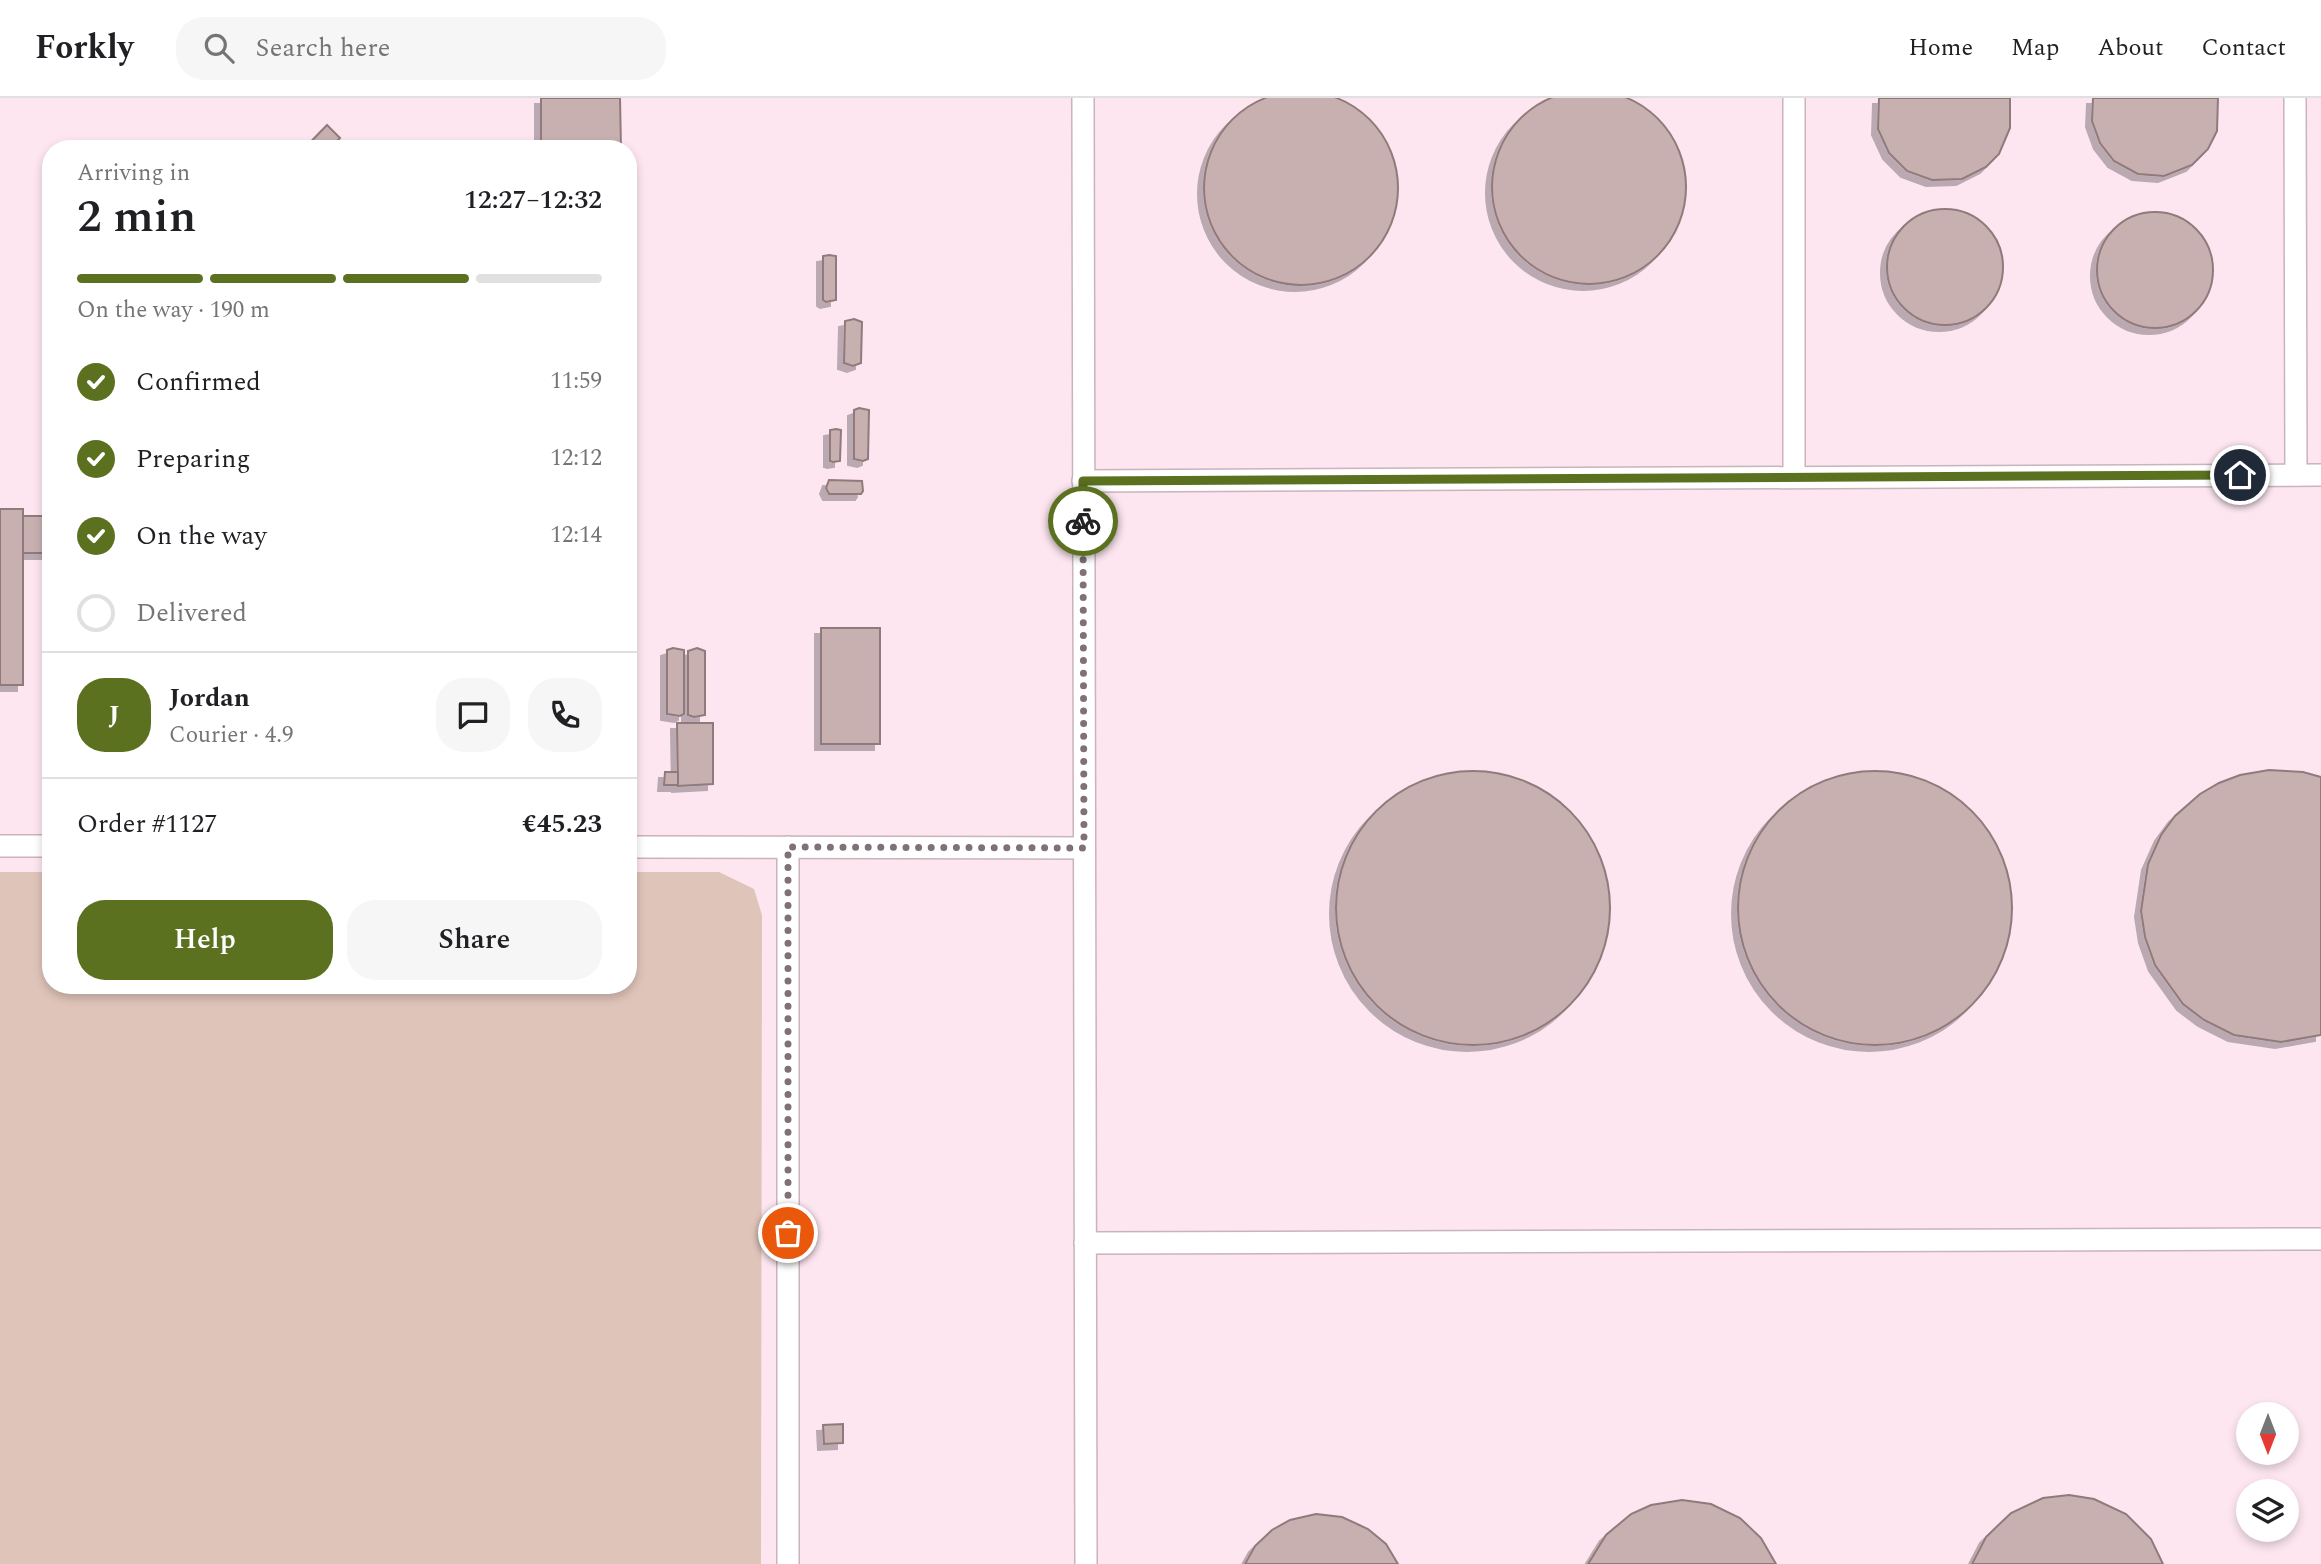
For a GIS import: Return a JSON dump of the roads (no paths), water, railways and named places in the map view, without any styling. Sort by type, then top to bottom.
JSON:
[{"type":"lane","points":[[1083,98],[1086,1564]]},
{"type":"lane","points":[[1794,98],[1794,477]]},
{"type":"lane","points":[[2295,98],[2296,475]]},
{"type":"lane","points":[[1083,481],[2321,475]]},
{"type":"lane","points":[[0,846],[42,846]]},
{"type":"lane","points":[[637,847],[1084,848]]},
{"type":"lane","points":[[788,847],[788,1564]]},
{"type":"lane","points":[[1085,1243],[2321,1239]]}]
